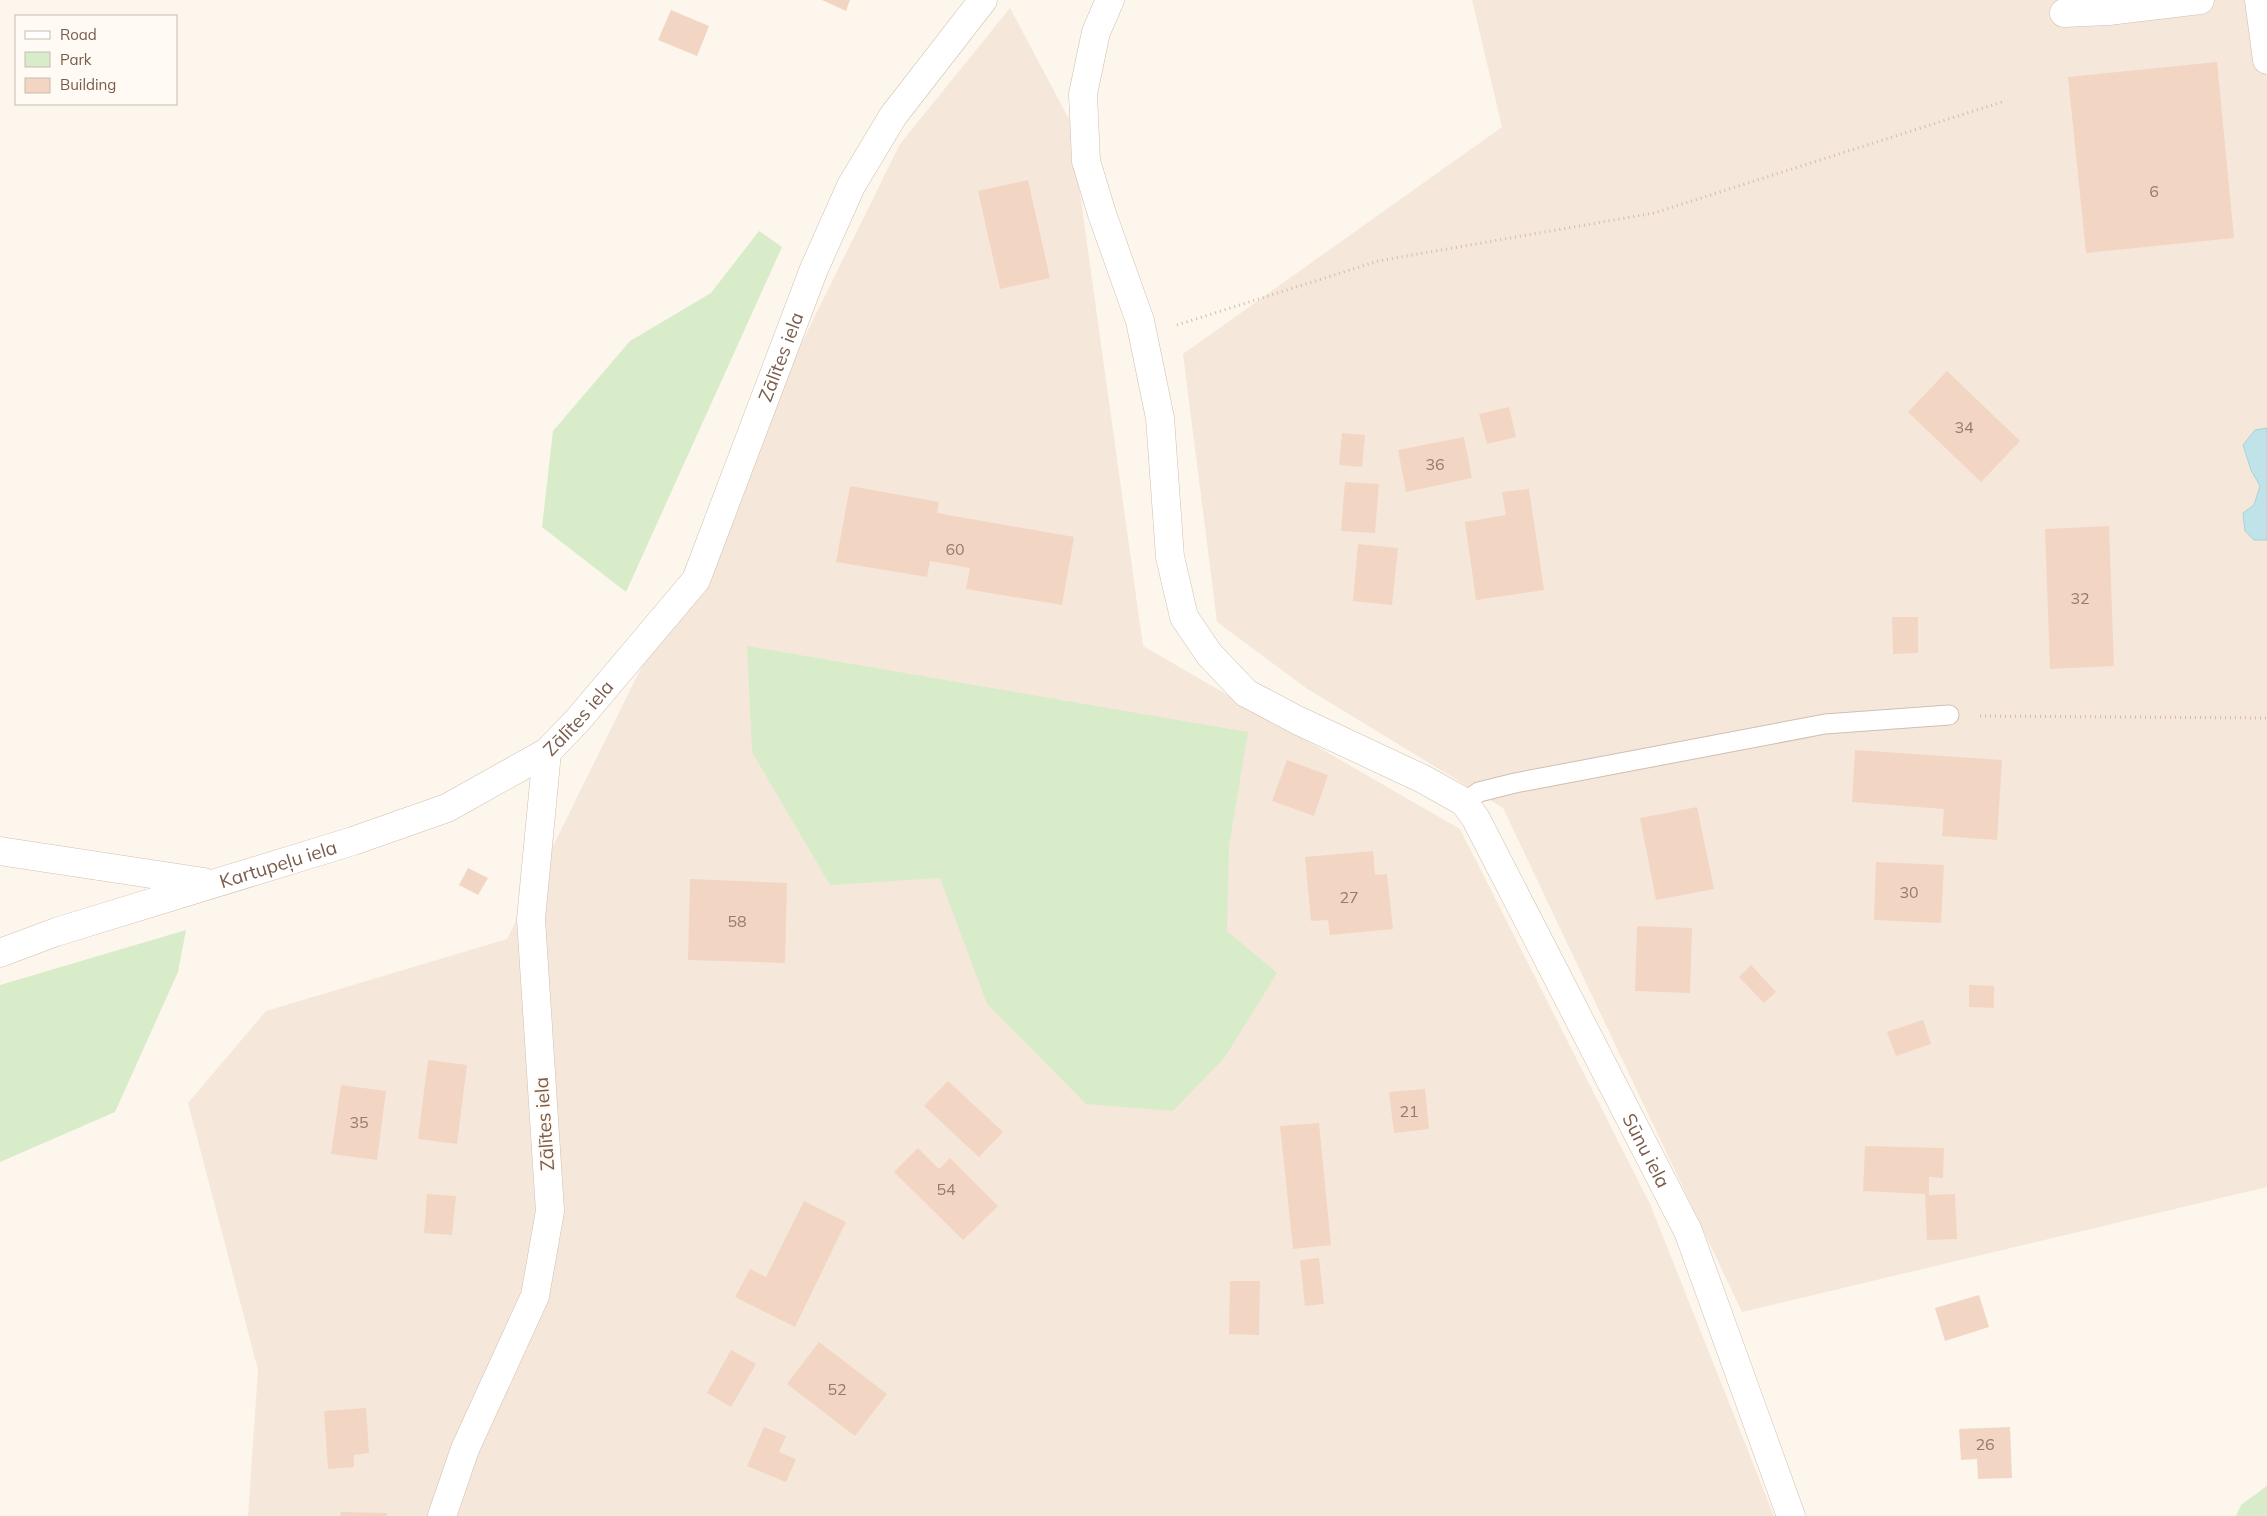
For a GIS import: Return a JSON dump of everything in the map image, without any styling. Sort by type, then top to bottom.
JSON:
[{"type":"street","name":"Zālītes iela","points":[[442,1516],[465,1449],[535,1296],[550,1212],[531,919],[547,752],[577,721],[696,580],[814,269],[851,186],[893,116],[982,0]]},
{"type":"street","points":[[1110,0],[1096,32],[1083,94],[1086,161],[1102,214],[1140,321],[1160,418],[1170,557],[1184,617],[1204,646],[1246,692],[1297,720],[1423,778],[1464,802]]},
{"type":"street","points":[[2064,13],[2108,11],[2200,0]]},
{"type":"street","points":[[2258,0],[2267,59]]},
{"type":"street","name":"Kartupeļu iela","points":[[0,953],[56,932],[210,883],[353,841],[447,808],[547,752]]},
{"type":"street","name":"Sūnu iela","points":[[1464,802],[1476,819],[1688,1231],[1791,1516]]},
{"type":"street","points":[[0,851],[210,883]]},
{"type":"lane","points":[[1464,802],[1479,792],[1515,783],[1825,724],[1949,715]]},
{"type":"path","points":[[1143,336],[1378,261],[1654,213],[2002,102]]},
{"type":"path","points":[[1949,715],[2267,718]]},
{"type":"shaded area","points":[[1472,0],[2267,0],[2267,1187],[1742,1312],[1503,808],[1306,688],[1217,622],[1183,354],[1502,127]]},
{"type":"shaded area","points":[[1010,8],[1070,121],[1143,646],[1460,829],[1650,1204],[1774,1516],[248,1516],[258,1370],[188,1103],[266,1011],[507,939],[900,144]]},
{"type":"green space","points":[[759,231],[782,247],[626,592],[542,527],[553,431],[630,341],[711,293]]},
{"type":"green space","points":[[747,646],[1248,732],[1229,846],[1227,931],[1277,973],[1225,1057],[1173,1111],[1086,1104],[987,1004],[940,878],[830,885],[752,752]]},
{"type":"green space","points":[[186,930],[178,972],[115,1112],[0,1162],[0,985]]},
{"type":"green space","points":[[2267,1486],[2267,1516],[2236,1516],[2241,1505]]},
{"type":"water","points":[[2267,428],[2267,540],[2254,540],[2245,531],[2243,513],[2254,505],[2260,486],[2251,470],[2243,445],[2255,430]]},
{"type":"building","points":[[822,0],[850,0],[846,11]]},
{"type":"building","points":[[671,10],[709,26],[697,56],[658,40]]},
{"type":"building","points":[[2217,62],[2234,238],[2086,253],[2068,77]]},
{"type":"building","points":[[1028,180],[1050,278],[1000,289],[978,191]]},
{"type":"building","points":[[1947,371],[2020,441],[1981,482],[1908,412]]},
{"type":"building","points":[[1509,407],[1516,437],[1487,444],[1479,414]]},
{"type":"building","points":[[1342,433],[1365,435],[1362,467],[1339,465]]},
{"type":"building","points":[[1464,437],[1472,478],[1406,492],[1398,450]]},
{"type":"building","points":[[1345,482],[1379,484],[1375,533],[1341,531]]},
{"type":"building","points":[[850,486],[939,502],[937,513],[1074,537],[1062,605],[966,589],[970,568],[930,561],[927,577],[836,562]]},
{"type":"building","points":[[1529,489],[1544,590],[1476,600],[1465,522],[1506,515],[1502,492]]},
{"type":"building","points":[[2109,526],[2114,666],[2050,669],[2045,529]]},
{"type":"building","points":[[1358,544],[1398,548],[1392,605],[1353,601]]},
{"type":"building","points":[[1892,617],[1918,617],[1918,653],[1893,654]]},
{"type":"building","points":[[1855,750],[2002,760],[1997,840],[1942,836],[1944,809],[1852,802]]},
{"type":"building","points":[[1287,760],[1328,775],[1314,816],[1272,801]]},
{"type":"building","points":[[1697,807],[1714,889],[1656,900],[1640,818]]},
{"type":"building","points":[[1373,851],[1375,875],[1387,874],[1393,929],[1330,935],[1328,920],[1311,921],[1305,857]]},
{"type":"building","points":[[1876,862],[1944,865],[1941,923],[1874,920]]},
{"type":"building","points":[[468,868],[488,878],[478,895],[459,885]]},
{"type":"building","points":[[690,879],[787,883],[785,963],[688,960]]},
{"type":"building","points":[[1637,926],[1692,928],[1690,993],[1635,991]]},
{"type":"building","points":[[1751,965],[1776,992],[1764,1003],[1739,977]]},
{"type":"building","points":[[1969,985],[1994,986],[1994,1008],[1969,1007]]},
{"type":"building","points":[[1923,1020],[1931,1044],[1896,1056],[1887,1032]]},
{"type":"building","points":[[428,1060],[467,1065],[457,1144],[418,1139]]},
{"type":"building","points":[[948,1081],[1003,1132],[979,1157],[924,1106]]},
{"type":"building","points":[[341,1085],[386,1091],[377,1160],[331,1154]]},
{"type":"building","points":[[1425,1089],[1429,1129],[1394,1133],[1389,1092]]},
{"type":"building","points":[[1319,1123],[1331,1245],[1293,1249],[1280,1126]]},
{"type":"building","points":[[1865,1146],[1944,1148],[1943,1178],[1929,1177],[1929,1195],[1955,1194],[1957,1239],[1927,1240],[1925,1194],[1863,1191]]},
{"type":"building","points":[[918,1148],[939,1169],[950,1158],[998,1206],[963,1240],[894,1172]]},
{"type":"building","points":[[427,1194],[456,1196],[452,1235],[424,1233]]},
{"type":"building","points":[[804,1201],[846,1222],[795,1327],[735,1297],[750,1269],[766,1277]]},
{"type":"building","points":[[1319,1258],[1324,1304],[1305,1306],[1300,1260]]},
{"type":"building","points":[[1230,1281],[1260,1281],[1259,1335],[1229,1334]]},
{"type":"building","points":[[1979,1295],[1989,1327],[1945,1341],[1935,1308]]},
{"type":"building","points":[[819,1342],[887,1394],[855,1436],[787,1384]]},
{"type":"building","points":[[731,1350],[756,1364],[731,1407],[707,1393]]},
{"type":"building","points":[[366,1408],[369,1453],[354,1455],[354,1467],[328,1469],[324,1411]]},
{"type":"building","points":[[764,1427],[786,1436],[779,1452],[796,1459],[786,1482],[747,1466]]},
{"type":"building","points":[[2010,1427],[2012,1478],[1978,1479],[1977,1459],[1961,1460],[1959,1429]]},
{"type":"building","points":[[341,1512],[387,1513],[387,1516],[340,1516]]}]
